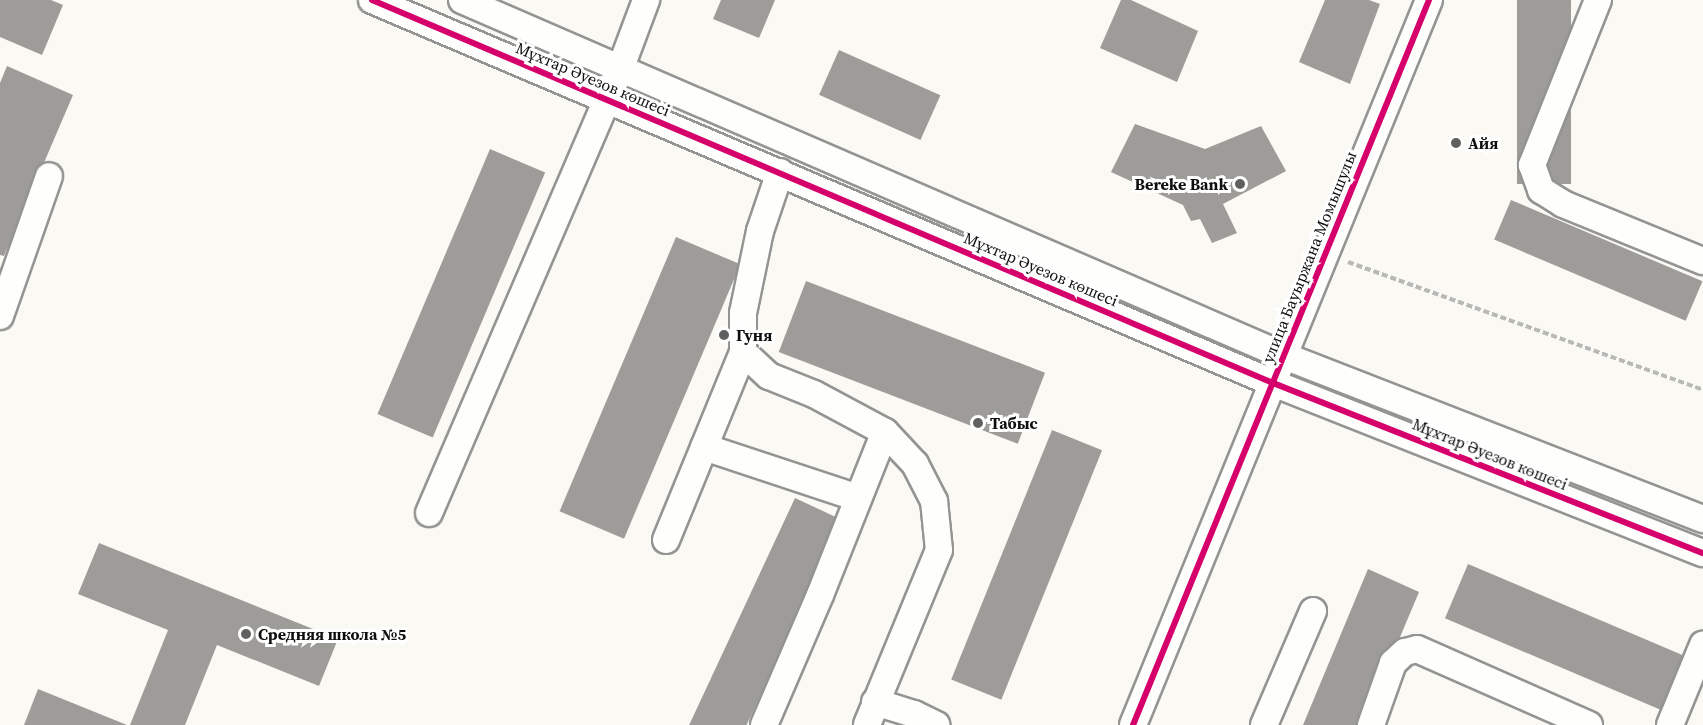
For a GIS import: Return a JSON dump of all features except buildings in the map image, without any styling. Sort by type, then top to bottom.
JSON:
[{"type":"street","name":"Мұхтар Әуезов көшесі","points":[[372,0],[1273,383],[1703,552]]},
{"type":"street","name":"Мұхтар Әуезов көшесі","points":[[462,0],[1282,355],[1703,519]]},
{"type":"street","points":[[429,513],[605,99],[621,67],[646,0]]},
{"type":"street","name":"улица Бауыржана Момышулы","points":[[1133,725],[1273,383],[1282,355],[1429,0]]},
{"type":"street","points":[[1598,0],[1532,165],[1541,190],[1563,204],[1703,261]]},
{"type":"street","points":[[666,540],[743,351],[743,313],[760,231],[780,172]]},
{"type":"street","points":[[0,316],[49,176]]},
{"type":"street","points":[[743,351],[769,376],[814,394],[885,432],[915,464],[934,501],[939,550],[871,713],[914,714],[937,725]]},
{"type":"street","points":[[764,725],[885,432]]},
{"type":"street","points":[[704,447],[858,498]]},
{"type":"street","points":[[1264,725],[1313,611]]},
{"type":"street","points":[[1670,725],[1703,645]]},
{"type":"street","points":[[1371,725],[1393,663],[1405,652],[1417,649],[1589,725]]},
{"type":"path","points":[[1324,254],[1703,390]]},
{"type":"cycle path","points":[[372,0],[1273,383],[1703,553]]},
{"type":"cycle path","points":[[1133,725],[1429,0]]},
{"type":"place","name":"Айя","points":[[1456,143]]},
{"type":"place","name":"Bereke Bank","points":[[1240,184]]},
{"type":"place","name":"Гуня","points":[[724,335]]},
{"type":"place","name":"Табыс","points":[[978,423]]},
{"type":"place","name":"Средняя школа №5","points":[[246,634]]}]
